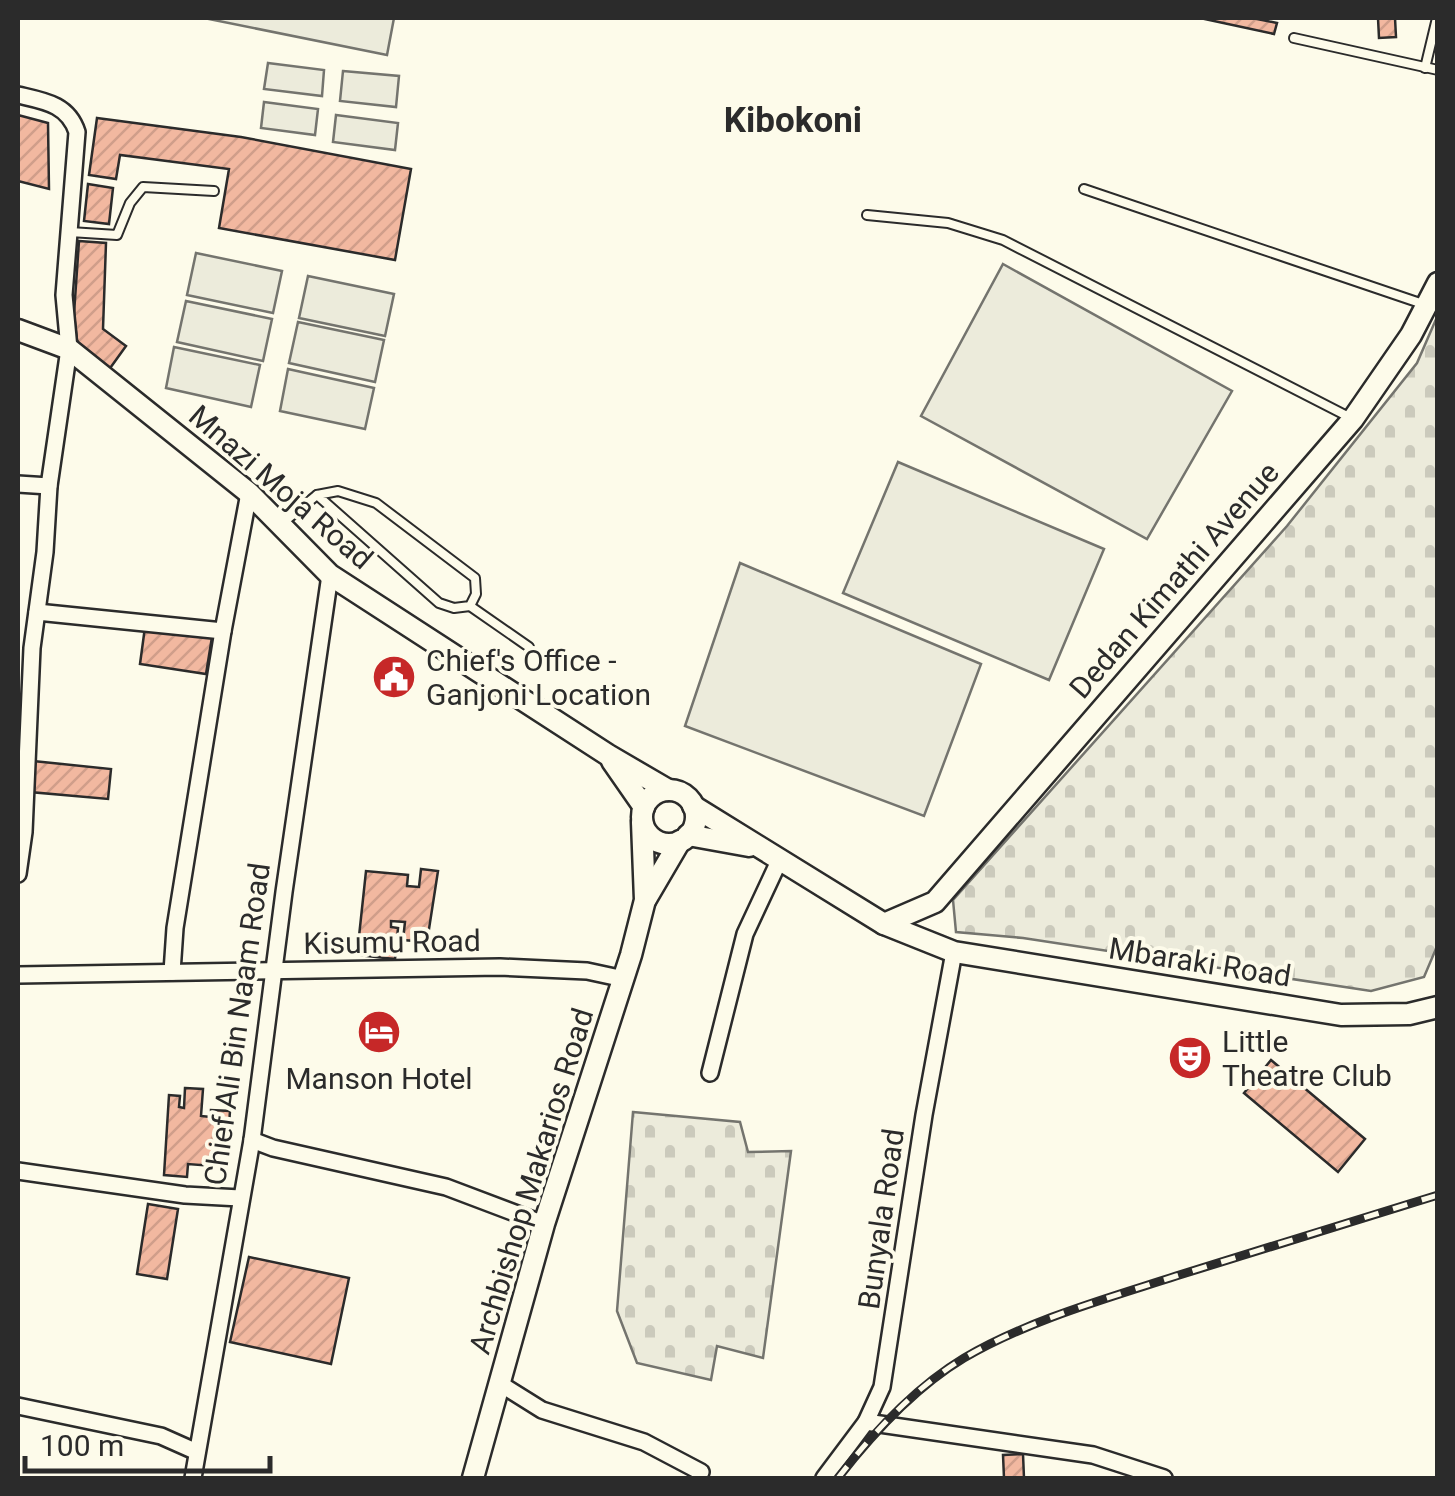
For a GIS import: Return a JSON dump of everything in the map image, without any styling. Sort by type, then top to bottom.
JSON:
[{"type":"main road","name":"Dedan Kimathi Avenue","points":[[884,924],[935,902],[1353,420],[1427,306],[1438,282]]},
{"type":"main road","name":"Mnazi Moja Road","points":[[18,330],[69,349],[249,493],[330,576],[668,790]]},
{"type":"main road","points":[[608,755],[656,841],[672,844],[684,838],[770,854]]},
{"type":"main road","points":[[644,900],[643,814],[658,792],[668,790],[688,797],[694,806],[884,924],[948,949]]},
{"type":"main road","points":[[644,900],[694,827],[694,806]]},
{"type":"main road","name":"Archbishop Makarios Road","points":[[474,1478],[544,1224],[624,979],[644,900]]},
{"type":"main road","points":[[935,902],[934,926],[948,949]]},
{"type":"main road","name":"Mbaraki Road","points":[[948,949],[1341,1016],[1409,1014],[1438,1006]]},
{"type":"street","points":[[18,95],[56,105],[72,118],[76,132],[64,294],[69,349],[49,486],[32,648],[18,874]]},
{"type":"street","points":[[18,484],[49,486]]},
{"type":"street","points":[[172,972],[175,928],[249,493]]},
{"type":"street","name":"Chief Ali Bin Naam Road","points":[[193,1478],[252,1140],[330,576]]},
{"type":"street","points":[[37,612],[223,630]]},
{"type":"street","points":[[710,1073],[770,854]]},
{"type":"street","name":"Bunyala Road","points":[[824,1478],[866,1422],[882,1387],[948,949]]},
{"type":"street","name":"Kisumu Road","points":[[587,971],[631,955]]},
{"type":"street","name":"Kisumu Road","points":[[18,975],[481,968],[587,971],[624,979]]},
{"type":"street","points":[[252,1140],[472,1194],[544,1224]]},
{"type":"street","points":[[18,1171],[186,1195],[240,1198]]},
{"type":"street","points":[[502,1386],[542,1410],[644,1442],[701,1472]]},
{"type":"street","points":[[18,1406],[161,1436],[197,1452]]},
{"type":"street","points":[[866,1422],[1093,1456],[1164,1478]]},
{"type":"lane","points":[[1425,68],[1437,18]]},
{"type":"lane","points":[[1294,38],[1438,70]]},
{"type":"lane","points":[[70,232],[117,235],[130,203],[143,188],[214,190]]},
{"type":"lane","points":[[1084,189],[1427,306]]},
{"type":"lane","points":[[867,216],[948,223],[1003,240],[1353,420]]},
{"type":"lane","points":[[280,524],[317,495],[338,491],[376,503],[475,578],[476,594],[470,606]]},
{"type":"lane","points":[[317,495],[438,603],[454,608],[470,606],[529,647]]},
{"type":"green space","points":[[204,18],[394,18],[387,55]]},
{"type":"green space","points":[[268,63],[324,70],[322,96],[264,89]]},
{"type":"green space","points":[[343,71],[399,76],[396,107],[340,101]]},
{"type":"green space","points":[[264,102],[318,109],[315,135],[261,128]]},
{"type":"green space","points":[[336,115],[398,123],[395,150],[333,142]]},
{"type":"green space","points":[[196,253],[282,271],[273,313],[187,295]]},
{"type":"green space","points":[[1003,264],[1232,391],[1147,539],[921,416]]},
{"type":"green space","points":[[308,276],[394,294],[385,336],[299,318]]},
{"type":"green space","points":[[186,301],[272,319],[263,361],[177,342]]},
{"type":"green space","points":[[1437,317],[1438,944],[1424,977],[1371,991],[1023,938],[956,932],[953,900],[1287,526],[1417,363]]},
{"type":"green space","points":[[298,322],[384,340],[375,382],[289,363]]},
{"type":"green space","points":[[174,347],[260,365],[251,407],[166,388]]},
{"type":"green space","points":[[288,369],[374,388],[365,429],[280,411]]},
{"type":"green space","points":[[898,462],[1104,549],[1049,680],[843,593]]},
{"type":"green space","points":[[740,563],[981,664],[924,816],[685,726]]},
{"type":"green space","points":[[633,1112],[740,1122],[748,1152],[791,1151],[763,1358],[717,1346],[711,1380],[637,1363],[617,1311]]},
{"type":"building","points":[[1200,18],[1252,18],[1277,23],[1274,34]]},
{"type":"building","points":[[1378,18],[1395,18],[1396,37],[1379,38]]},
{"type":"building","points":[[18,115],[48,123],[49,189],[18,181]]},
{"type":"building","points":[[97,118],[241,137],[411,169],[395,260],[219,228],[229,169],[120,155],[116,179],[89,175]]},
{"type":"building","points":[[88,184],[113,188],[109,224],[84,221]]},
{"type":"building","points":[[79,241],[106,243],[103,329],[126,346],[108,371],[82,353],[77,340],[74,314]]},
{"type":"building","points":[[145,627],[212,637],[206,674],[140,664]]},
{"type":"building","points":[[33,761],[111,769],[108,799],[30,792]]},
{"type":"building","points":[[421,869],[438,871],[427,942],[403,940],[405,922],[391,921],[391,927],[398,928],[395,959],[357,955],[366,871],[408,875],[407,886],[419,887]]},
{"type":"building","points":[[1271,1060],[1365,1139],[1338,1172],[1244,1093]]},
{"type":"building","points":[[185,1088],[203,1089],[201,1116],[211,1117],[211,1110],[230,1111],[226,1167],[188,1164],[187,1177],[164,1175],[169,1095],[180,1096],[179,1107],[184,1108]]},
{"type":"building","points":[[148,1204],[178,1209],[167,1279],[137,1274]]},
{"type":"building","points":[[249,1257],[349,1278],[331,1364],[230,1342]]},
{"type":"building","points":[[1023,1454],[1024,1478],[1004,1478],[1003,1455]]},
{"type":"railway","points":[[838,1478],[911,1397],[946,1370],[989,1345],[1095,1302],[1438,1195]]},
{"type":"place","name":"Chief's Office - Ganjoni Location","points":[[394,677]]},
{"type":"place","name":"Manson Hotel","points":[[379,1032]]},
{"type":"place","name":"Little Theatre Club","points":[[1190,1058]]},
{"type":"district","name":"Kibokoni","points":[[793,120]]}]
